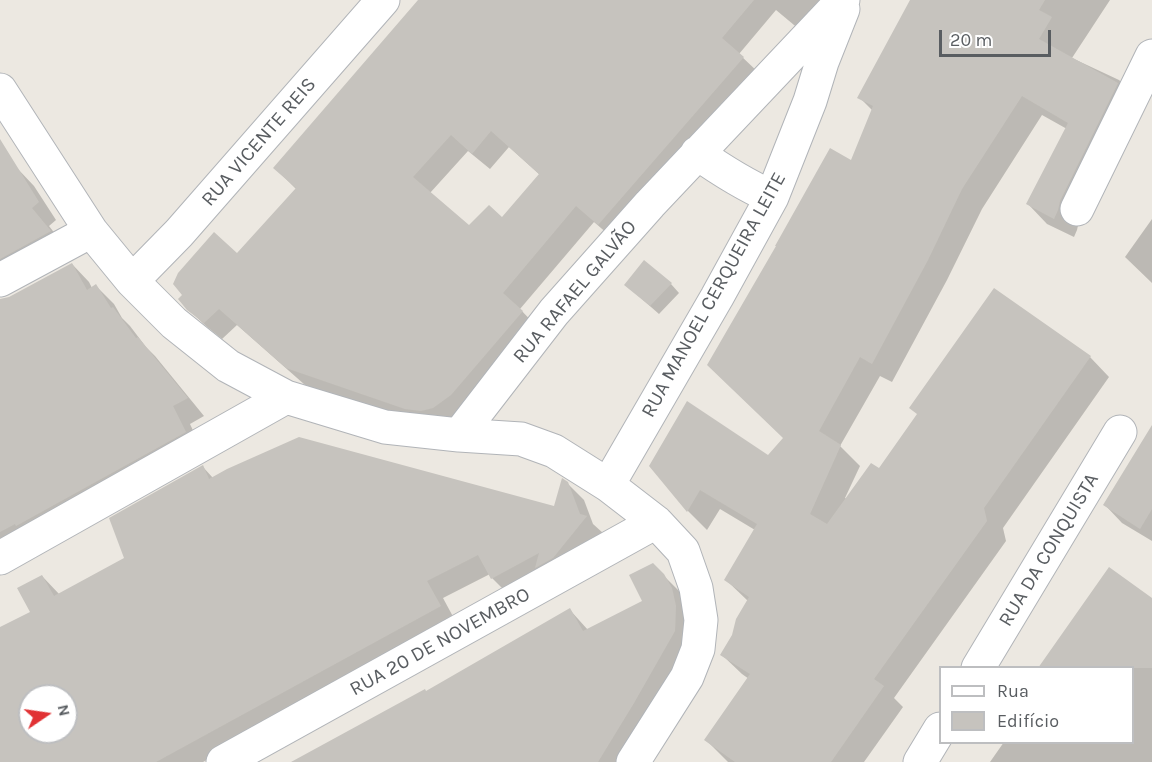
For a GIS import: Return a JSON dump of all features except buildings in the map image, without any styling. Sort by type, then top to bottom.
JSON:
[{"type":"street","name":"RUA VICENTE REIS","points":[[132,281],[179,233],[383,0]]},
{"type":"street","name":"RUA RAFAEL GALVÃO","points":[[459,435],[554,312],[697,153],[844,0]]},
{"type":"street","name":"RUA MANOEL CERQUEIRA LEITE","points":[[608,484],[717,297],[772,197],[810,101],[844,0]]},
{"type":"street","points":[[1077,209],[1152,56]]},
{"type":"street","points":[[0,90],[91,231],[132,281],[174,323],[228,366],[286,397],[385,428],[521,439],[554,451],[608,484],[656,522],[683,551],[696,588],[701,620],[698,649],[687,677],[633,762]]},
{"type":"street","points":[[697,153],[748,186],[772,197]]},
{"type":"street","points":[[0,280],[91,231]]},
{"type":"street","points":[[0,558],[286,397]]},
{"type":"street","name":"RUA DA CONQUISTA","points":[[979,666],[1120,432]]},
{"type":"street","name":"RUA 20 DE NOVEMBRO","points":[[224,762],[656,522]]},
{"type":"street","points":[[920,762],[939,731]]}]
